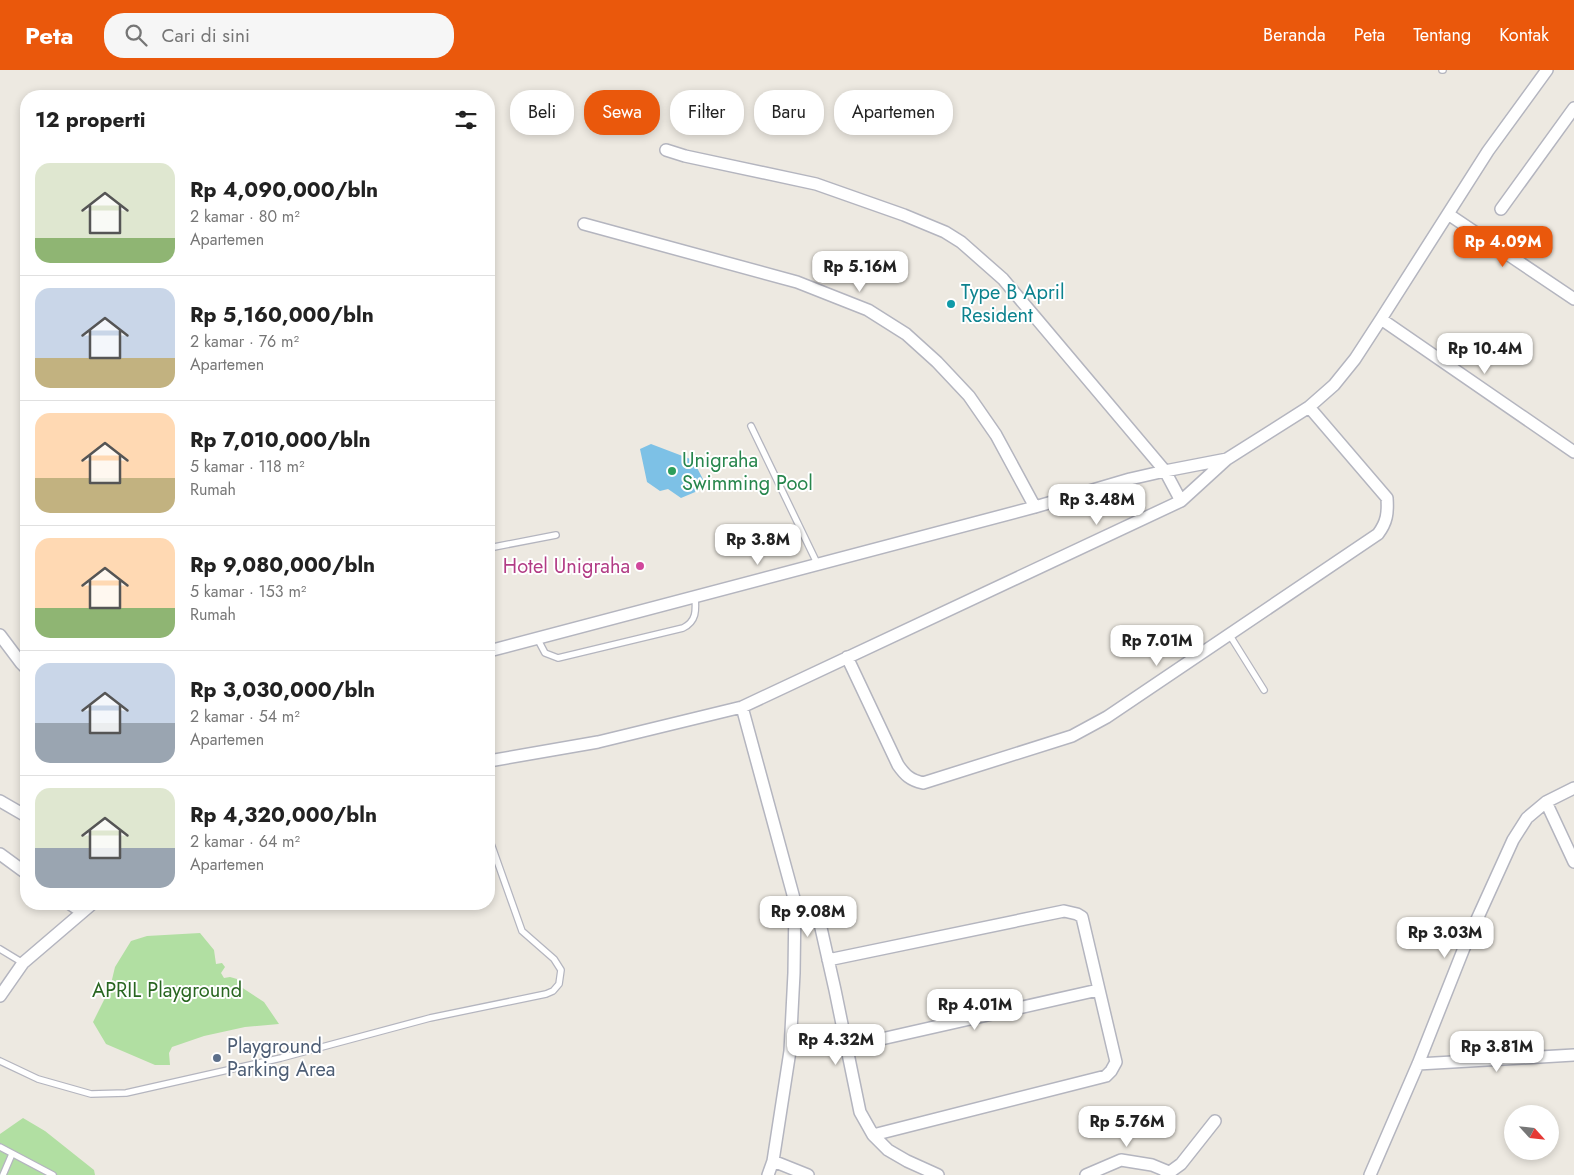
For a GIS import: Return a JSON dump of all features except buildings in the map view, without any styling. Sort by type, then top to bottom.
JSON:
[{"type":"street","points":[[495,760],[598,742],[742,706],[1181,501],[1227,460],[1309,407],[1334,385],[1355,359],[1488,151],[1547,70]]},
{"type":"street","points":[[1501,209],[1574,108]]},
{"type":"street","points":[[666,150],[684,156],[816,184],[904,215],[945,232],[961,242],[1003,279],[1165,471],[1181,501]]},
{"type":"street","points":[[1448,214],[1574,300]]},
{"type":"street","points":[[584,224],[797,282],[868,310],[906,334],[937,362],[969,396],[996,435],[1035,507]]},
{"type":"street","points":[[1381,319],[1574,452]]},
{"type":"street","points":[[847,657],[898,765],[906,776],[914,781],[923,783],[1072,736],[1107,717],[1378,534],[1385,525],[1388,513],[1387,498],[1309,407]]},
{"type":"street","points":[[495,649],[1165,471],[1227,460]]},
{"type":"street","points":[[0,635],[20,662]]},
{"type":"street","points":[[742,706],[795,902],[790,1051],[768,1175]]},
{"type":"street","points":[[1370,1175],[1418,1064],[1464,948],[1513,840],[1527,818],[1546,802],[1574,788]]},
{"type":"street","points":[[0,801],[20,813]]},
{"type":"street","points":[[1546,802],[1574,862]]},
{"type":"street","points":[[0,854],[20,869]]},
{"type":"street","points":[[795,902],[813,912],[818,919],[860,1112],[873,1135],[888,1150],[938,1175]]},
{"type":"street","points":[[0,996],[23,963],[84,910]]},
{"type":"street","points":[[828,960],[1064,911],[1082,917],[1116,1062],[1111,1072],[1106,1076],[873,1135]]},
{"type":"street","points":[[846,1047],[1098,990]]},
{"type":"street","points":[[1418,1064],[1574,1055]]},
{"type":"street","points":[[1086,1175],[1120,1160],[1152,1165],[1168,1174],[1181,1164],[1215,1121]]},
{"type":"street","points":[[772,1161],[808,1175]]},
{"type":"lane","points":[[751,426],[817,564]]},
{"type":"lane","points":[[495,547],[556,535]]},
{"type":"lane","points":[[537,638],[546,653],[558,658],[684,628],[693,620],[696,614],[695,596]]},
{"type":"lane","points":[[1229,634],[1264,690]]},
{"type":"lane","points":[[0,1061],[38,1079],[91,1094],[126,1093],[281,1058],[430,1018],[546,994],[553,991],[559,984],[560,970],[554,959],[522,931],[495,855]]},
{"type":"lane","points":[[0,949],[23,963]]},
{"type":"lane","points":[[0,1147],[53,1175]]},
{"type":"lane","points":[[3,1175],[12,1154]]},
{"type":"green space","name":"APRIL Playground","points":[[200,933],[214,950],[216,964],[222,963],[225,967],[221,973],[224,978],[237,979],[238,985],[264,1002],[279,1024],[245,1027],[204,1036],[172,1047],[169,1053],[170,1065],[155,1065],[106,1044],[93,1022],[110,988],[115,967],[131,941],[147,936]]},
{"type":"green space","points":[[23,1118],[45,1131],[94,1170],[95,1175],[0,1175],[0,1134]]},
{"type":"water","name":"Unigraha Swimming Pool","points":[[651,444],[693,460],[707,487],[681,498],[668,489],[660,491],[647,482],[640,449]]},
{"type":"place","name":"Type B April Resident","points":[[951,304]]},
{"type":"place","name":"Unigraha Swimming Pool","points":[[672,471]]},
{"type":"place","name":"Hotel Unigraha","points":[[640,566]]},
{"type":"place","name":"Playground Parking Area","points":[[217,1058]]}]
